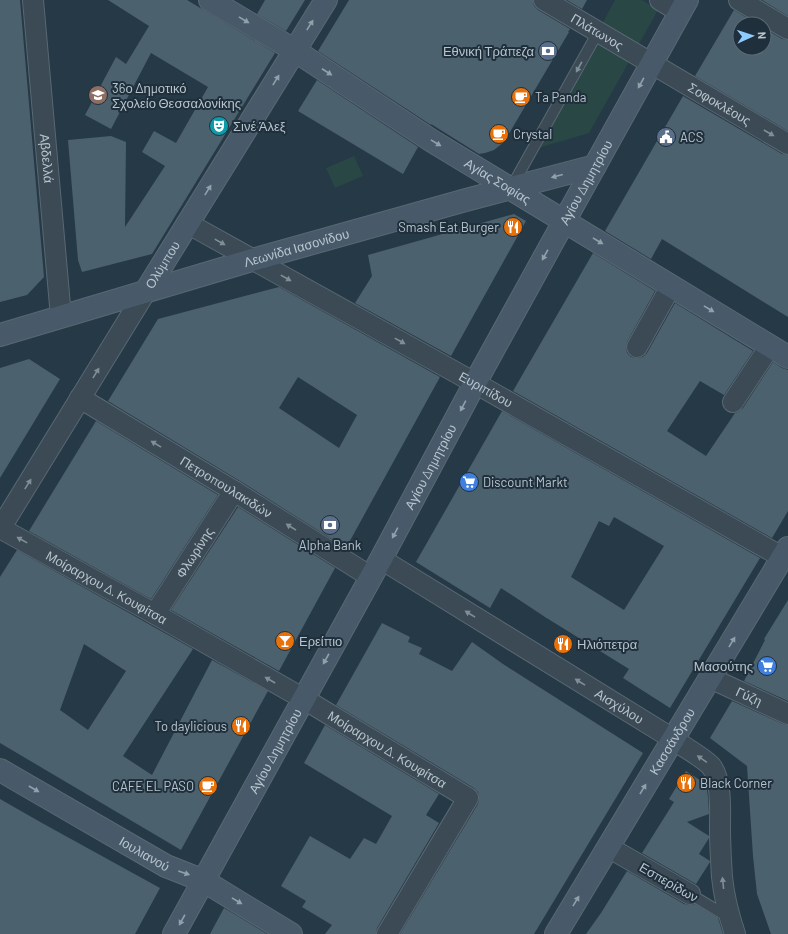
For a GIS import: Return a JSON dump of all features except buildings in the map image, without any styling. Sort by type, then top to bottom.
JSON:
[{"type":"main road","name":"Αγίας Σοφίας","points":[[210,0],[294,50],[432,141],[788,357]]},
{"type":"main road","name":"Ολύμπου","points":[[146,291],[326,0]]},
{"type":"main road","name":"Αγίου Δημητρίου","points":[[174,934],[683,6]]},
{"type":"main road","name":"Λεωνίδα Ιασονίδου","points":[[0,335],[252,260],[595,166]]},
{"type":"main road","name":"Κασσάνδρου","points":[[556,934],[785,553]]},
{"type":"main road","name":"Ιουλιανού","points":[[0,770],[166,866],[204,881],[291,934]]},
{"type":"street","name":"Αβδελλά","points":[[33,0],[46,184],[61,316]]},
{"type":"street","name":"Πλάτωνος","points":[[544,0],[651,64]]},
{"type":"street","points":[[660,0],[683,6]]},
{"type":"street","points":[[739,0],[788,29]]},
{"type":"street","name":"Σοφοκλέους","points":[[651,64],[788,144]]},
{"type":"street","name":"Ευριπίδου","points":[[187,224],[785,553]]},
{"type":"street","points":[[637,347],[671,286]]},
{"type":"street","name":"Ολύμπου","points":[[0,528],[146,291]]},
{"type":"street","points":[[733,402],[770,346]]},
{"type":"street","name":"Πετροπουλακιδών","points":[[80,398],[234,491],[376,568]]},
{"type":"street","name":"Φλωρίνης","points":[[155,614],[234,491]]},
{"type":"street","name":"Μοίραρχου Δ. Κουφίτσα","points":[[0,528],[304,699],[468,798],[387,934]]},
{"type":"street","name":"Αισχύλου","points":[[376,568],[673,740],[706,761],[711,766],[719,791],[723,890],[733,926]]},
{"type":"street","name":"Γύζη","points":[[710,678],[788,714]]},
{"type":"street","name":"Εσπερίδων","points":[[608,847],[690,894]]},
{"type":"lane","points":[[511,188],[598,32]]},
{"type":"lane","name":"Εσπερίδων","points":[[690,894],[733,926]]},
{"type":"green space","points":[[615,0],[642,0],[658,10],[589,133],[535,149]]},
{"type":"green space","points":[[354,156],[363,176],[335,188],[326,168]]},
{"type":"place","name":"Εθνική Τράπεζα","points":[[548,51]]},
{"type":"place","name":"36ο Δημοτικό Σχολείο Θεσσαλονίκης","points":[[98,95]]},
{"type":"place","name":"Ta Panda","points":[[521,97]]},
{"type":"place","name":"Σινέ Άλεξ","points":[[219,126]]},
{"type":"place","name":"Crystal","points":[[499,134]]},
{"type":"place","name":"ACS","points":[[666,137]]},
{"type":"place","name":"Smash Eat Burger","points":[[513,227]]},
{"type":"place","name":"Discount Markt","points":[[469,482]]},
{"type":"place","name":"Alpha Bank","points":[[330,525]]},
{"type":"place","name":"Ερείπιο","points":[[285,641]]},
{"type":"place","name":"Ηλιόπετρα","points":[[563,644]]},
{"type":"place","name":"Μασούτης","points":[[767,666]]},
{"type":"place","name":"To daylicious","points":[[241,726]]},
{"type":"place","name":"Black Corner","points":[[686,783]]},
{"type":"place","name":"CAFE EL PASO","points":[[208,786]]}]
